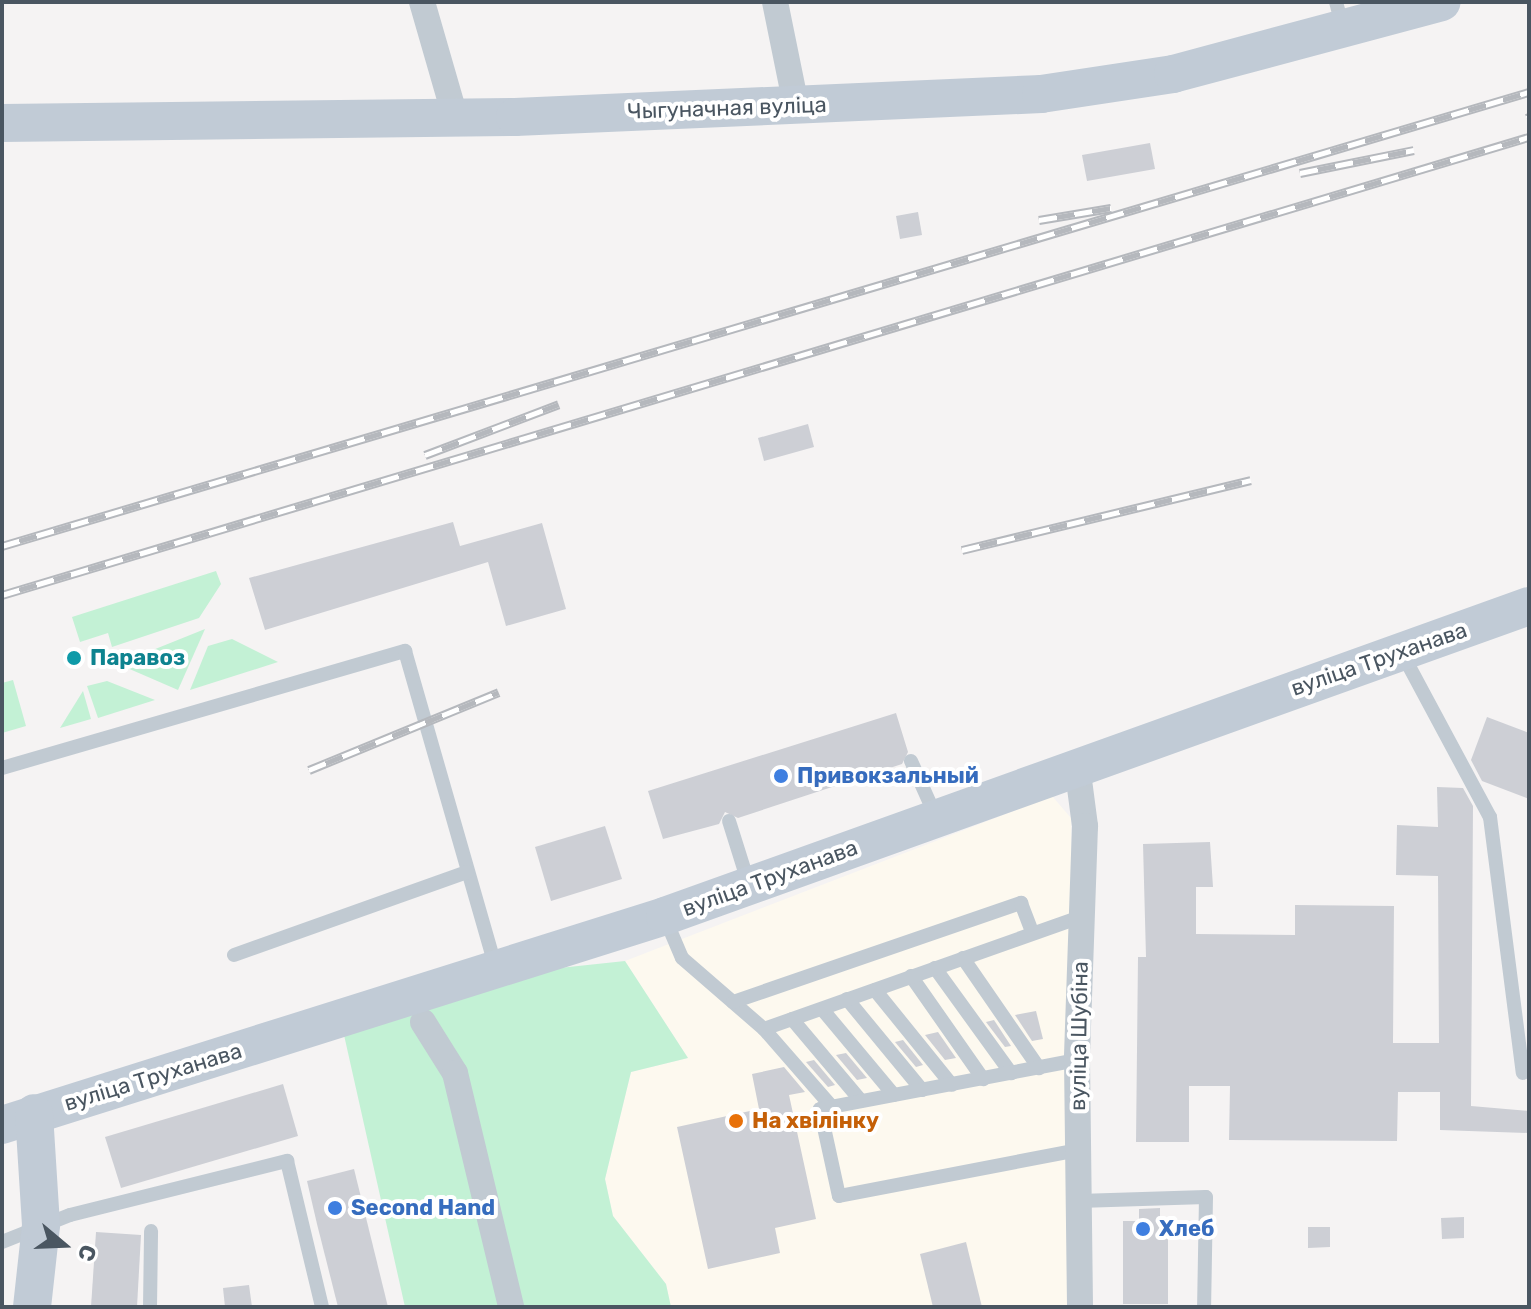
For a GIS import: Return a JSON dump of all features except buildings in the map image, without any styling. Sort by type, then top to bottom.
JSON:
[{"type":"street","points":[[422,2],[455,116]]},
{"type":"street","points":[[775,2],[796,105]]},
{"type":"street","name":"Чыгуначная вуліца","points":[[2,123],[455,116],[1041,94],[1173,74],[1340,18],[1442,2]]},
{"type":"street","name":"вуліца Труханава","points":[[18,1119],[665,916],[1077,765],[1529,606]]},
{"type":"street","name":"вуліца Шубіна","points":[[1077,765],[1085,826],[1077,1060],[1080,1307]]},
{"type":"street","points":[[423,1022],[455,1073],[511,1307]]},
{"type":"street","points":[[18,1119],[41,1225],[32,1307]]},
{"type":"lane","points":[[2,768],[405,651],[496,969]]},
{"type":"lane","points":[[1401,651],[1490,817],[1523,1073]]},
{"type":"lane","points":[[911,761],[936,818]]},
{"type":"lane","points":[[729,821],[749,885]]},
{"type":"lane","points":[[234,955],[467,872]]},
{"type":"lane","points":[[733,1002],[1021,903],[1032,932]]},
{"type":"lane","points":[[665,916],[682,958],[764,1029],[832,1107]]},
{"type":"lane","points":[[764,1029],[1081,917]]},
{"type":"lane","points":[[963,958],[1039,1068]]},
{"type":"lane","points":[[935,968],[1011,1073]]},
{"type":"lane","points":[[911,976],[983,1079]]},
{"type":"lane","points":[[875,990],[952,1085]]},
{"type":"lane","points":[[847,999],[922,1090]]},
{"type":"lane","points":[[822,1009],[894,1095]]},
{"type":"lane","points":[[792,1019],[861,1101]]},
{"type":"lane","points":[[1077,1060],[820,1109],[839,1196],[1078,1150]]},
{"type":"lane","points":[[2,1242],[41,1225],[287,1161],[322,1307]]},
{"type":"lane","points":[[1079,1201],[1206,1197],[1204,1307]]},
{"type":"lane","points":[[150,1307],[151,1231]]},
{"type":"shaded area","points":[[1052,796],[1071,818],[1074,1307],[671,1307],[666,1284],[613,1216],[605,1179],[631,1072],[688,1058],[625,961]]},
{"type":"green space","points":[[216,571],[221,584],[199,618],[112,647],[108,633],[80,642],[72,617]]},
{"type":"green space","points":[[205,629],[178,690],[118,664]]},
{"type":"green space","points":[[232,639],[278,662],[190,690],[208,646]]},
{"type":"green space","points":[[13,680],[26,726],[2,733],[2,683]]},
{"type":"green space","points":[[107,681],[155,700],[98,718],[87,686]]},
{"type":"green space","points":[[83,691],[91,719],[60,728]]},
{"type":"green space","points":[[625,961],[688,1058],[631,1072],[605,1179],[613,1216],[666,1284],[671,1307],[405,1307],[344,1035],[550,969]]},
{"type":"railway","points":[[2,546],[1529,92]]},
{"type":"railway","points":[[2,595],[1529,137]]},
{"type":"railway","points":[[1300,173],[1414,150]]},
{"type":"railway","points":[[1039,220],[1111,208]]},
{"type":"railway","points":[[425,455],[559,404]]},
{"type":"railway","points":[[962,550],[1251,480]]},
{"type":"railway","points":[[309,770],[499,692]]},
{"type":"place","name":"Паравоз","points":[[74,658]]},
{"type":"place","name":"Привокзальный","points":[[781,776]]},
{"type":"place","name":"На хвілінку","points":[[736,1121]]},
{"type":"place","name":"Second Hand","points":[[335,1208]]},
{"type":"place","name":"Хлеб","points":[[1143,1229]]}]
